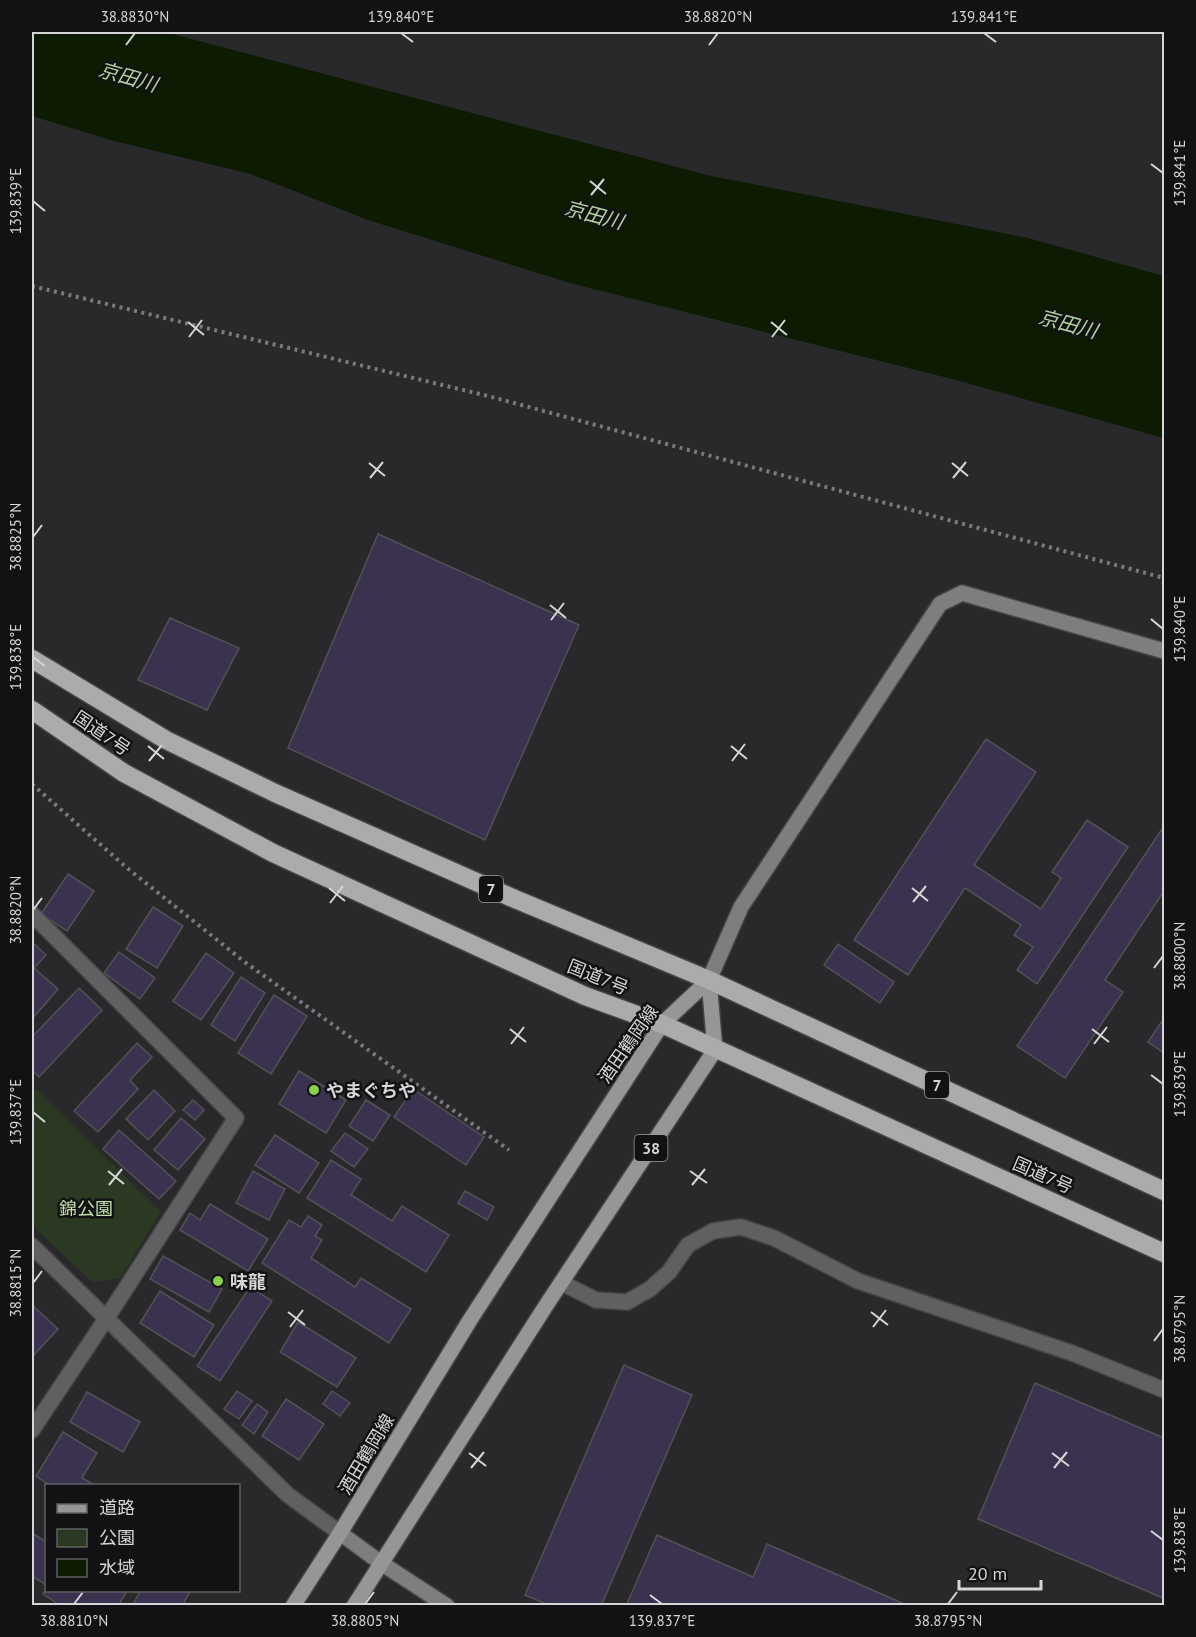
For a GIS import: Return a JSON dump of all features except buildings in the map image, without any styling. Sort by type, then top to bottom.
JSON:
[{"type":"highway","name":"国道7号","points":[[32,658],[166,740],[275,793],[515,899],[709,980],[1164,1191]]},
{"type":"highway","name":"国道7号","points":[[32,710],[124,773],[273,853],[585,996],[662,1024],[1164,1253]]},
{"type":"main road","name":"酒田鶴岡線","points":[[292,1605],[340,1533],[470,1320],[662,1024],[709,980]]},
{"type":"main road","points":[[709,980],[716,1050]]},
{"type":"main road","name":"38","points":[[354,1605],[716,1050]]},
{"type":"street","points":[[709,980],[741,907],[940,604],[962,593],[1164,651]]},
{"type":"street","points":[[32,914],[236,1118],[32,1430]]},
{"type":"street","points":[[562,1283],[596,1300],[627,1302],[650,1289],[669,1272],[688,1245],[713,1231],[741,1227],[774,1238],[858,1281],[1072,1353],[1164,1390]]},
{"type":"street","points":[[32,1246],[288,1495],[381,1563],[447,1605]]},
{"type":"path","points":[[32,286],[488,396],[1047,544],[1164,578]]},
{"type":"path","points":[[32,784],[127,868],[246,963],[508,1150]]},
{"type":"green space","name":"錦公園","points":[[36,1089],[161,1212],[120,1278],[92,1282],[32,1225],[32,1093]]},
{"type":"water","name":"京田川","points":[[32,32],[165,32],[711,176],[1028,238],[1164,276],[1164,438],[952,379],[570,283],[368,220],[251,174],[114,141],[32,116]]},
{"type":"place","name":"やまぐちや","points":[[314,1090]]},
{"type":"place","name":"味龍","points":[[218,1281]]}]
